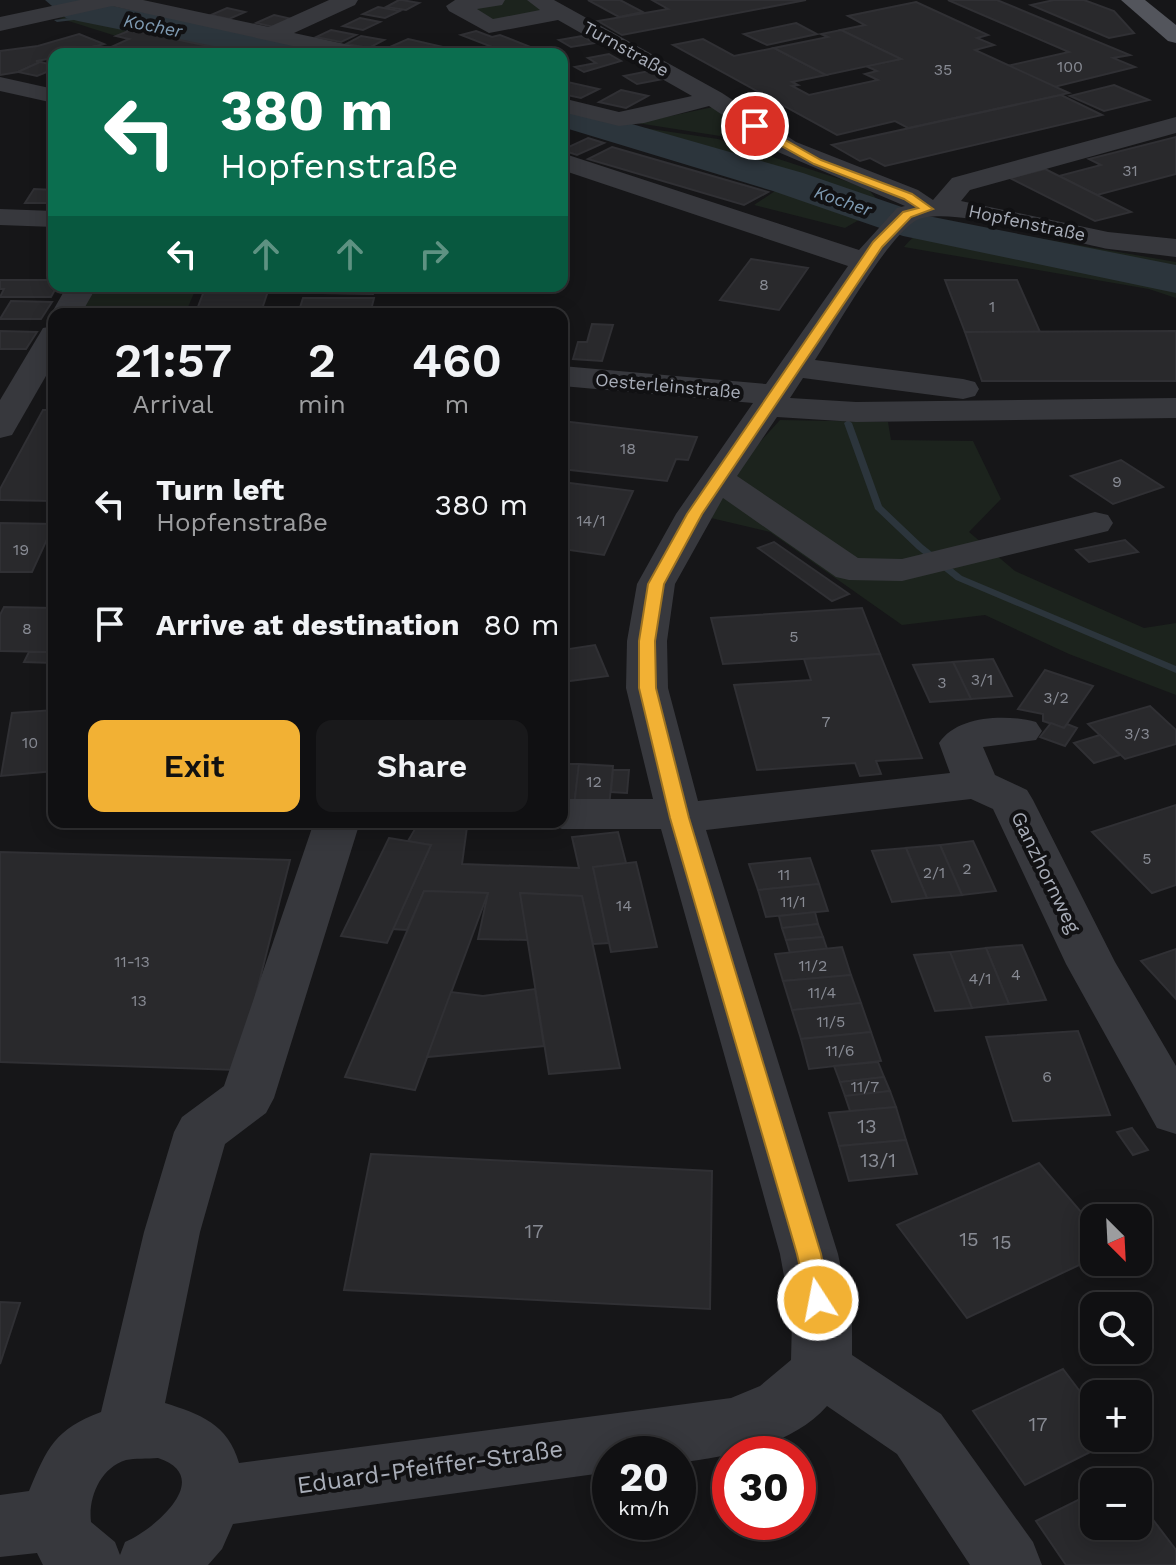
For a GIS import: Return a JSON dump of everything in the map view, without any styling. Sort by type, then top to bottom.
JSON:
[{"type":"main road","points":[[1132,0],[1176,36]]},
{"type":"street","points":[[0,24],[112,0],[332,48]]},
{"type":"street","points":[[271,35],[347,0]]},
{"type":"street","points":[[494,0],[457,6],[489,26],[561,13]]},
{"type":"street","name":"Turnstraße","points":[[538,0],[713,98]]},
{"type":"street","points":[[0,84],[48,95]]},
{"type":"street","points":[[568,106],[619,119],[644,116],[713,98]]},
{"type":"street","name":"Hopfenstraße","points":[[713,98],[787,147],[908,196],[904,227],[966,210],[1108,240],[1176,248]]},
{"type":"street","points":[[989,1553],[919,1434],[821,1368],[822,1320],[809,1254],[679,816],[647,688],[647,641],[656,584],[694,514],[779,389],[904,227],[961,184],[1172,115]]},
{"type":"street","points":[[568,162],[904,227]]},
{"type":"street","points":[[0,217],[48,219]]},
{"type":"street","points":[[0,363],[45,365]]},
{"type":"street","points":[[0,428],[45,365]]},
{"type":"street","name":"Oesterleinstraße","points":[[568,376],[779,389]]},
{"type":"street","points":[[779,389],[1176,389]]},
{"type":"street","points":[[779,389],[856,412],[1176,408]]},
{"type":"street","points":[[718,479],[849,569],[902,570],[1095,523]]},
{"type":"street","points":[[568,814],[679,816],[977,784],[960,743],[972,735],[1021,731]]},
{"type":"street","name":"Ganzhornweg","points":[[977,784],[1011,800],[1091,964],[1176,1113]]},
{"type":"street","points":[[128,1430],[172,1232],[201,1132],[247,1098],[335,828]]},
{"type":"street","name":"Eduard-Pfeiffer-Straße","points":[[210,1497],[731,1427],[782,1409],[807,1388],[821,1368]]},
{"type":"street","points":[[49,1537],[60,1493],[73,1467],[93,1446],[128,1430],[156,1427],[188,1439],[200,1450],[208,1466],[210,1497],[201,1523],[183,1546],[149,1565]]},
{"type":"shaded area","points":[[504,0],[529,0],[552,13],[491,24],[464,7]]},
{"type":"shaded area","points":[[114,6],[314,48],[228,48],[135,28],[116,36],[59,18]]},
{"type":"shaded area","points":[[718,106],[766,137],[757,147],[720,136],[637,123]]},
{"type":"shaded area","points":[[568,121],[613,132],[631,126],[718,139],[867,188],[883,206],[845,228],[754,205],[775,191],[568,125]]},
{"type":"shaded area","points":[[951,223],[1176,262],[1176,298],[1149,289],[904,247],[925,229]]},
{"type":"shaded area","points":[[92,292],[194,292],[188,308],[83,308]]},
{"type":"shaded area","points":[[780,420],[888,422],[891,440],[973,441],[1001,499],[969,532],[1015,571],[1144,628],[1176,623],[1176,695],[1069,654],[985,615],[902,625],[770,532],[694,514]]},
{"type":"building","points":[[399,0],[419,3],[406,10],[386,7]]},
{"type":"building","points":[[588,0],[620,0],[643,12],[619,17]]},
{"type":"building","points":[[652,0],[806,0],[622,35],[598,21],[668,9]]},
{"type":"building","points":[[948,0],[997,0],[1130,55],[1113,58],[1135,67],[1054,87],[1007,66],[1069,52]]},
{"type":"building","points":[[1054,0],[1084,0],[1114,11],[1134,33],[1109,38],[1031,5]]},
{"type":"building","points":[[916,2],[988,35],[977,38],[994,45],[975,50],[1069,93],[908,128],[895,121],[837,135],[673,45],[703,39],[734,56],[774,48],[826,75],[792,82],[798,85],[792,86],[809,95],[878,80],[865,74],[877,71],[866,66],[901,59],[841,30],[865,25],[848,16]]},
{"type":"building","points":[[378,7],[400,11],[385,18],[363,14]]},
{"type":"building","points":[[227,8],[245,12],[229,19],[211,15]]},
{"type":"building","points":[[274,15],[292,19],[274,27],[256,23]]},
{"type":"building","points":[[360,18],[380,22],[363,30],[343,26]]},
{"type":"building","points":[[796,23],[817,34],[767,45],[744,34]]},
{"type":"building","points":[[131,30],[218,48],[109,48],[129,39],[116,36]]},
{"type":"building","points":[[331,30],[356,35],[341,42],[316,37]]},
{"type":"building","points":[[841,30],[901,59],[826,75],[774,48],[828,37],[821,34]]},
{"type":"building","points":[[476,31],[492,37],[500,35],[528,46],[495,48],[461,35]]},
{"type":"building","points":[[79,34],[104,44],[89,48],[48,48],[48,59],[36,61],[40,62],[18,72],[0,75],[0,51],[38,46]]},
{"type":"building","points":[[361,36],[384,40],[369,48],[346,44]]},
{"type":"building","points":[[582,36],[595,43],[571,47],[559,40]]},
{"type":"building","points":[[408,39],[448,48],[388,48]]},
{"type":"building","points":[[609,54],[621,61],[584,72],[575,67],[596,63],[588,58]]},
{"type":"building","points":[[40,62],[48,64],[48,71],[37,76],[18,72]]},
{"type":"building","points":[[649,71],[663,79],[637,84],[624,76]]},
{"type":"building","points":[[568,82],[599,89],[581,98],[568,95]]},
{"type":"building","points":[[1114,85],[1149,100],[1104,111],[1070,96]]},
{"type":"building","points":[[621,90],[648,96],[626,108],[599,102]]},
{"type":"building","points":[[1061,95],[1102,115],[885,166],[870,158],[860,161],[832,145]]},
{"type":"building","points":[[1176,137],[1176,174],[1097,195],[1059,176],[1101,165],[1089,159]]},
{"type":"building","points":[[588,138],[604,143],[577,155],[568,152],[568,147]]},
{"type":"building","points":[[612,147],[768,192],[744,205],[588,159]]},
{"type":"building","points":[[1045,169],[1131,212],[1095,221],[1010,178]]},
{"type":"building","points":[[34,189],[48,190],[48,203],[25,203]]},
{"type":"building","points":[[751,259],[808,268],[779,310],[720,300]]},
{"type":"building","points":[[0,280],[48,280],[48,292],[54,292],[51,297],[0,297],[4,289],[0,289]]},
{"type":"building","points":[[945,280],[1017,280],[1040,332],[965,332]]},
{"type":"building","points":[[204,292],[268,292],[262,308],[198,308]]},
{"type":"building","points":[[322,292],[374,292],[373,294]]},
{"type":"building","points":[[303,298],[374,298],[372,308],[300,308]]},
{"type":"building","points":[[11,301],[52,302],[41,319],[0,319]]},
{"type":"building","points":[[592,324],[613,325],[602,361],[573,359],[578,342],[587,342]]},
{"type":"building","points":[[0,331],[37,332],[26,349],[0,349]]},
{"type":"building","points":[[1176,331],[1176,381],[982,381],[965,332]]},
{"type":"building","points":[[43,410],[48,410],[48,501],[0,500],[0,489]]},
{"type":"building","points":[[568,422],[697,437],[688,460],[676,459],[667,481],[568,470]]},
{"type":"building","points":[[1121,460],[1163,487],[1113,504],[1071,476]]},
{"type":"building","points":[[568,483],[633,491],[604,555],[568,550]]},
{"type":"building","points":[[0,523],[48,524],[48,537],[32,572],[0,572]]},
{"type":"building","points":[[1125,540],[1138,552],[1089,562],[1076,550]]},
{"type":"building","points":[[774,542],[849,594],[832,601],[758,548]]},
{"type":"building","points":[[4,607],[48,608],[48,652],[0,651],[0,615]]},
{"type":"building","points":[[862,608],[880,654],[723,664],[711,618]]},
{"type":"building","points":[[595,645],[608,676],[568,681],[568,649]]},
{"type":"building","points":[[29,652],[48,652],[48,663],[24,662]]},
{"type":"building","points":[[880,654],[922,758],[876,761],[881,774],[860,776],[855,763],[757,770],[734,685],[811,680],[804,659]]},
{"type":"building","points":[[993,659],[1012,696],[971,699],[953,662]]},
{"type":"building","points":[[953,662],[971,699],[930,702],[913,665]]},
{"type":"building","points":[[1045,670],[1093,686],[1064,728],[1043,721],[1043,714],[1018,709]]},
{"type":"building","points":[[1150,706],[1176,730],[1176,744],[1125,759],[1088,724]]},
{"type":"building","points":[[48,710],[48,772],[1,776],[12,713]]},
{"type":"building","points":[[1051,723],[1064,728],[1067,724],[1077,728],[1065,746],[1040,737]]},
{"type":"building","points":[[1100,735],[1120,755],[1094,763],[1074,743]]},
{"type":"building","points":[[568,764],[579,764],[574,806],[568,806]]},
{"type":"building","points":[[579,764],[613,766],[609,807],[574,806]]},
{"type":"building","points":[[613,770],[629,770],[627,793],[611,792]]},
{"type":"building","points":[[1176,805],[1176,885],[1152,893],[1092,832]]},
{"type":"building","points":[[416,828],[467,828],[462,864],[579,868],[572,837],[618,832],[626,863],[593,867],[609,943],[593,944],[582,896],[520,893],[528,940],[478,939],[488,893],[424,891],[407,930],[393,929],[431,845],[408,841]]},
{"type":"building","points":[[389,838],[431,845],[387,943],[341,936]]},
{"type":"building","points":[[973,841],[996,891],[962,895],[940,845]]},
{"type":"building","points":[[940,845],[962,895],[927,898],[906,848]]},
{"type":"building","points":[[906,848],[927,898],[892,902],[872,851]]},
{"type":"building","points":[[0,852],[290,860],[237,1070],[0,1062]]},
{"type":"building","points":[[810,858],[819,884],[758,890],[749,864]]},
{"type":"building","points":[[636,862],[657,947],[611,952],[593,867]]},
{"type":"building","points":[[819,884],[828,911],[766,917],[758,890]]},
{"type":"building","points":[[424,891],[488,893],[415,1090],[345,1077]]},
{"type":"building","points":[[520,893],[582,896],[620,1068],[549,1074]]},
{"type":"building","points":[[815,912],[818,924],[782,928],[779,916]]},
{"type":"building","points":[[818,924],[823,937],[786,940],[782,928]]},
{"type":"building","points":[[823,937],[827,949],[790,953],[786,940]]},
{"type":"building","points":[[1022,945],[1046,1000],[1009,1004],[986,948]]},
{"type":"building","points":[[842,947],[851,975],[783,981],[775,954]]},
{"type":"building","points":[[986,948],[1009,1004],[972,1008],[950,952]]},
{"type":"building","points":[[1176,949],[1176,999],[1141,961]]},
{"type":"building","points":[[950,952],[972,1008],[935,1011],[914,955]]},
{"type":"building","points":[[851,975],[861,1003],[792,1010],[783,981]]},
{"type":"building","points":[[535,989],[544,1046],[427,1057],[451,992],[483,996]]},
{"type":"building","points":[[861,1003],[871,1032],[801,1039],[792,1010]]},
{"type":"building","points":[[1078,1031],[1110,1115],[1013,1121],[986,1037]]},
{"type":"building","points":[[871,1032],[881,1061],[809,1069],[801,1039]]},
{"type":"building","points":[[878,1062],[884,1077],[840,1082],[834,1066]]},
{"type":"building","points":[[884,1077],[890,1091],[845,1096],[840,1082]]},
{"type":"building","points":[[890,1091],[896,1107],[850,1111],[845,1096]]},
{"type":"building","points":[[896,1107],[906,1140],[839,1146],[829,1113]]},
{"type":"building","points":[[1132,1128],[1148,1150],[1133,1155],[1117,1132]]},
{"type":"building","points":[[906,1140],[917,1174],[849,1181],[839,1146]]},
{"type":"building","points":[[371,1154],[712,1171],[710,1309],[344,1290]]},
{"type":"building","points":[[1039,1163],[1080,1211],[1080,1265],[967,1318],[897,1225]]},
{"type":"building","points":[[0,1302],[20,1303],[0,1364]]},
{"type":"building","points":[[1063,1369],[1080,1391],[1080,1452],[1090,1452],[1025,1485],[973,1411]]},
{"type":"building","points":[[1080,1499],[1080,1540],[1152,1540],[1152,1518],[1176,1550],[1176,1565],[1066,1565],[1036,1521]]},
{"type":"waterway","name":"Kocher","points":[[62,0],[78,11],[263,48]]},
{"type":"waterway","points":[[57,20],[106,15]]},
{"type":"waterway","name":"Kocher","points":[[568,117],[788,182],[918,227],[1176,279]]},
{"type":"waterway","points":[[848,423],[878,507],[959,578],[1176,670]]},
{"type":"route","points":[[755,126],[817,162],[908,196],[928,209],[907,214],[877,244],[694,514],[656,584],[647,641],[647,688],[680,818],[809,1254],[818,1300]]}]
